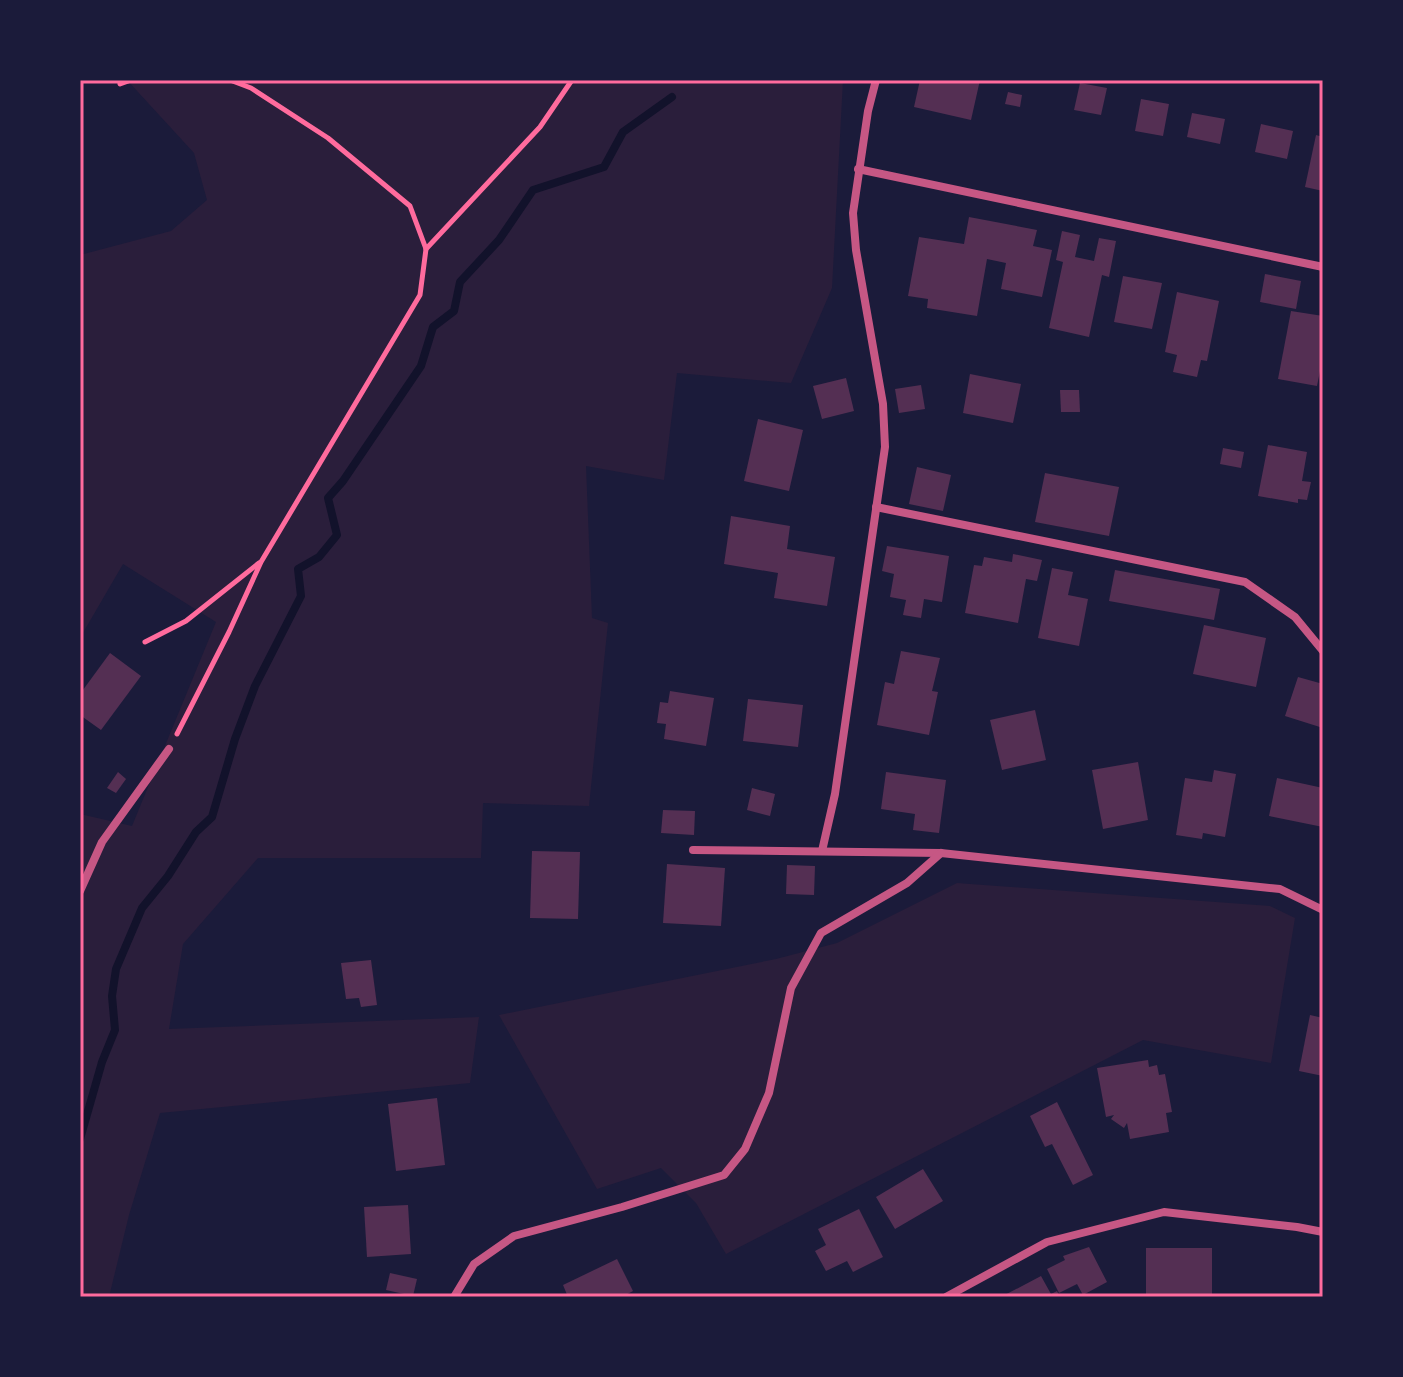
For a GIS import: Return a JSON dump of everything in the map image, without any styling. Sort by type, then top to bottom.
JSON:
[{"type":"street","points":[[822,851],[835,794],[885,447],[883,404],[856,250],[853,213],[868,111],[876,80]]},
{"type":"street","points":[[858,169],[1323,267]]},
{"type":"street","points":[[876,507],[1245,582],[1295,617],[1323,651]]},
{"type":"street","points":[[80,891],[102,842],[169,749]]},
{"type":"street","points":[[693,850],[941,853],[1280,889],[1323,910]]},
{"type":"street","points":[[454,1297],[474,1264],[514,1236],[724,1175],[745,1149],[769,1093],[791,988],[821,933],[907,883],[941,853]]},
{"type":"street","points":[[946,1297],[1047,1242],[1164,1212],[1323,1232]]},
{"type":"path","points":[[120,84],[131,80]]},
{"type":"path","points":[[169,749],[261,562],[420,295],[426,249],[410,206],[328,138],[251,88],[230,80]]},
{"type":"path","points":[[426,249],[540,127],[572,80]]},
{"type":"path","points":[[145,642],[186,621],[261,562]]},
{"type":"shaded area","points":[[127,80],[843,80],[832,288],[791,383],[677,373],[664,480],[586,466],[592,618],[608,623],[589,806],[483,803],[481,858],[258,858],[183,944],[169,1029],[479,1017],[470,1083],[160,1113],[129,1215],[109,1297],[80,1297],[80,814],[132,826],[216,622],[123,564],[80,638],[80,255],[171,231],[207,200],[194,153]]},
{"type":"shaded area","points":[[957,883],[1270,906],[1295,918],[1271,1063],[1143,1040],[726,1254],[696,1203],[661,1168],[597,1189],[499,1015],[776,959],[837,943]]},
{"type":"building","points":[[920,80],[980,80],[971,120],[914,107]]},
{"type":"building","points":[[1080,83],[1107,88],[1101,115],[1074,110]]},
{"type":"building","points":[[1008,92],[1022,95],[1020,107],[1005,104]]},
{"type":"building","points":[[1141,99],[1169,104],[1163,136],[1135,131]]},
{"type":"building","points":[[1192,113],[1225,119],[1220,144],[1187,137]]},
{"type":"building","points":[[1261,124],[1293,131],[1287,159],[1255,152]]},
{"type":"building","points":[[1316,135],[1323,137],[1323,191],[1305,187]]},
{"type":"building","points":[[969,217],[1037,230],[1033,246],[1052,250],[1042,297],[1001,289],[1006,263],[987,259],[977,316],[927,308],[928,299],[908,296],[919,237],[964,244]]},
{"type":"building","points":[[1062,231],[1080,235],[1075,257],[1094,261],[1099,238],[1116,241],[1109,277],[1102,275],[1089,337],[1049,328],[1063,262],[1056,260]]},
{"type":"building","points":[[1265,274],[1301,281],[1296,309],[1260,302]]},
{"type":"building","points":[[1123,276],[1162,283],[1152,329],[1114,322]]},
{"type":"building","points":[[1177,292],[1219,301],[1207,361],[1201,360],[1197,377],[1173,372],[1177,355],[1165,352]]},
{"type":"building","points":[[1291,311],[1323,316],[1323,356],[1317,386],[1278,379]]},
{"type":"building","points":[[970,374],[1021,384],[1013,423],[963,413]]},
{"type":"building","points":[[846,378],[854,411],[822,419],[813,386]]},
{"type":"building","points":[[921,385],[925,409],[899,413],[895,389]]},
{"type":"building","points":[[1060,390],[1079,390],[1080,412],[1061,412]]},
{"type":"building","points":[[758,419],[803,430],[789,491],[744,481]]},
{"type":"building","points":[[1268,445],[1307,452],[1302,481],[1311,482],[1307,500],[1298,499],[1298,503],[1258,496]]},
{"type":"building","points":[[1223,448],[1244,452],[1241,468],[1220,464]]},
{"type":"building","points":[[917,467],[951,475],[943,511],[909,504]]},
{"type":"building","points":[[1045,473],[1119,487],[1109,536],[1035,522]]},
{"type":"building","points":[[731,516],[790,526],[787,549],[835,557],[827,606],[774,598],[778,573],[724,564]]},
{"type":"building","points":[[887,546],[949,556],[942,602],[924,599],[921,618],[903,615],[906,600],[890,597],[894,574],[882,571]]},
{"type":"building","points":[[1013,554],[1042,560],[1037,581],[1026,579],[1018,623],[965,613],[974,565],[982,566],[984,557],[1012,562]]},
{"type":"building","points":[[1052,568],[1073,572],[1068,595],[1088,599],[1079,646],[1038,638]]},
{"type":"building","points":[[1115,570],[1220,589],[1214,620],[1109,601]]},
{"type":"building","points":[[1204,625],[1266,638],[1256,687],[1193,674]]},
{"type":"building","points":[[901,651],[940,658],[932,691],[938,692],[929,735],[877,725],[885,682],[894,684]]},
{"type":"building","points":[[110,653],[141,676],[101,730],[80,715],[80,694]]},
{"type":"building","points":[[1298,677],[1323,684],[1323,728],[1285,716]]},
{"type":"building","points":[[670,691],[714,698],[706,746],[664,739],[666,724],[657,723],[660,702],[668,703]]},
{"type":"building","points":[[748,699],[803,705],[798,747],[743,741]]},
{"type":"building","points":[[1035,710],[1046,760],[1002,770],[990,720]]},
{"type":"building","points":[[1138,762],[1148,820],[1103,829],[1092,770]]},
{"type":"building","points":[[1214,770],[1236,774],[1225,837],[1203,833],[1202,839],[1176,835],[1185,778],[1212,782]]},
{"type":"building","points":[[118,772],[126,779],[116,793],[107,788]]},
{"type":"building","points":[[886,772],[946,780],[939,833],[913,830],[915,814],[881,809]]},
{"type":"building","points":[[1277,778],[1323,788],[1323,827],[1269,816]]},
{"type":"building","points":[[752,788],[775,794],[770,816],[747,810]]},
{"type":"building","points":[[663,810],[695,811],[694,835],[661,833]]},
{"type":"building","points":[[532,851],[580,852],[578,919],[530,918]]},
{"type":"building","points":[[667,864],[725,868],[721,926],[663,923]]},
{"type":"building","points":[[787,865],[815,866],[814,895],[786,894]]},
{"type":"building","points":[[371,960],[377,1005],[361,1007],[359,998],[346,999],[341,963]]},
{"type":"building","points":[[1310,1015],[1323,1018],[1323,1076],[1299,1071]]},
{"type":"building","points":[[1148,1060],[1149,1067],[1157,1065],[1159,1075],[1165,1074],[1172,1112],[1166,1113],[1169,1132],[1130,1139],[1127,1123],[1124,1128],[1111,1119],[1114,1115],[1106,1117],[1097,1068]]},
{"type":"building","points":[[437,1098],[445,1165],[396,1171],[388,1104]]},
{"type":"building","points":[[1057,1102],[1093,1175],[1073,1185],[1052,1144],[1045,1147],[1030,1116]]},
{"type":"building","points":[[923,1169],[943,1201],[895,1229],[876,1197]]},
{"type":"building","points":[[408,1205],[411,1254],[367,1257],[364,1207]]},
{"type":"building","points":[[859,1209],[883,1257],[853,1272],[847,1261],[826,1271],[815,1251],[826,1245],[818,1229]]},
{"type":"building","points":[[1089,1247],[1107,1282],[1083,1295],[1077,1284],[1059,1293],[1047,1269],[1065,1260],[1063,1256]]},
{"type":"building","points":[[1146,1248],[1212,1248],[1212,1297],[1146,1297]]},
{"type":"building","points":[[617,1259],[633,1291],[622,1297],[568,1297],[563,1285]]},
{"type":"building","points":[[390,1273],[417,1279],[413,1296],[386,1290]]},
{"type":"building","points":[[1041,1276],[1051,1294],[1057,1291],[1060,1297],[1001,1297]]},
{"type":"waterway","points":[[80,1139],[102,1062],[115,1030],[112,996],[116,969],[142,908],[168,876],[196,832],[212,817],[235,739],[255,686],[301,596],[298,569],[319,557],[337,535],[328,498],[343,481],[421,366],[433,327],[454,311],[460,282],[499,240],[533,190],[604,167],[623,132],[672,97]]}]
